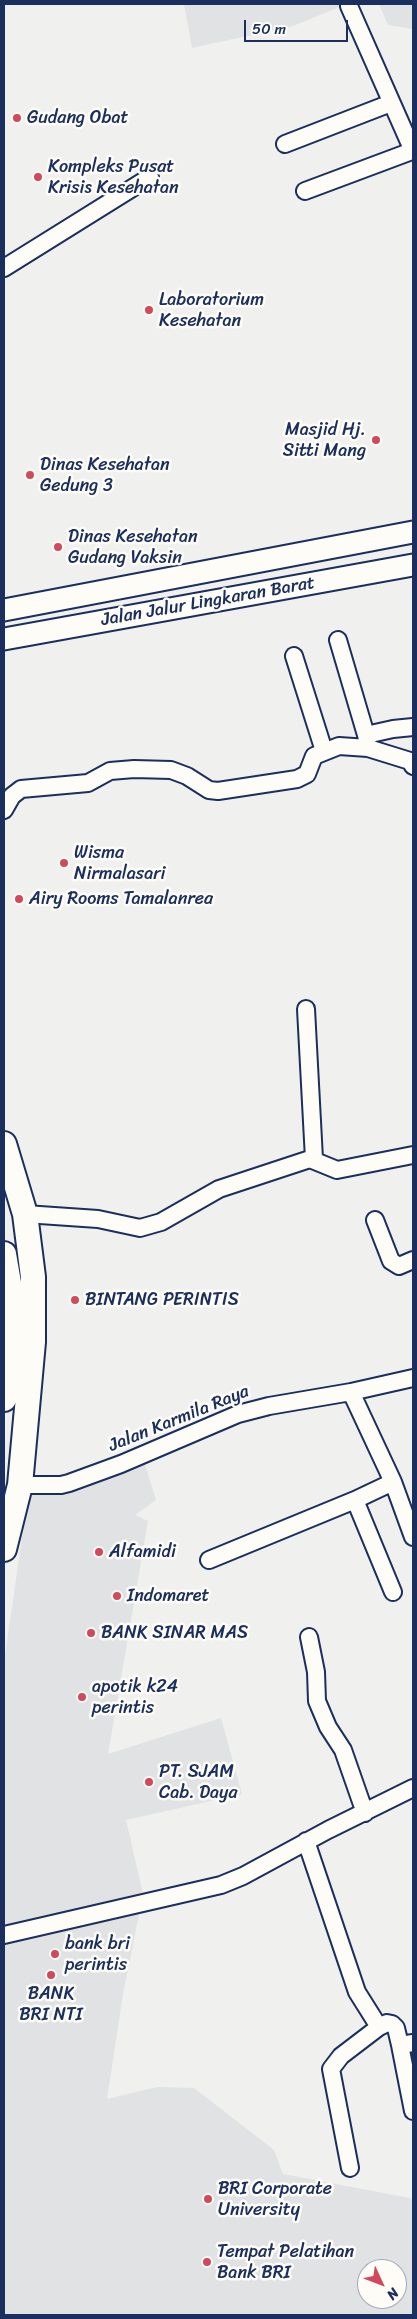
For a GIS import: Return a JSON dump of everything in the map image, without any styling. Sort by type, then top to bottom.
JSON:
[{"type":"highway","points":[[4,1144],[25,1214],[33,1277],[33,1342],[20,1484],[4,1549]]},
{"type":"highway","points":[[4,1254],[9,1283],[9,1369],[4,1399]]},
{"type":"main road","name":"Jalan Jalur Lingkaran Barat","points":[[4,610],[413,532]]},
{"type":"main road","name":"Jalan Jalur Lingkaran Barat","points":[[4,639],[413,565]]},
{"type":"street","points":[[305,191],[413,151],[349,6]]},
{"type":"street","points":[[285,144],[391,104]]},
{"type":"street","points":[[4,268],[150,177]]},
{"type":"street","points":[[338,640],[367,741],[410,761],[413,766]]},
{"type":"street","points":[[294,656],[324,751]]},
{"type":"street","points":[[4,810],[12,796],[21,789],[88,783],[110,771],[171,770],[187,776],[209,790],[218,791],[297,779],[307,774],[312,758],[324,751],[367,741],[393,728],[413,727]]},
{"type":"street","points":[[306,1009],[314,1159]]},
{"type":"street","points":[[25,1214],[98,1219],[140,1228],[161,1222],[219,1189],[290,1164],[314,1159],[337,1170],[413,1155]]},
{"type":"street","points":[[375,1220],[391,1261],[400,1266],[413,1260]]},
{"type":"street","name":"Jalan Karmila Raya","points":[[20,1484],[61,1485],[69,1483],[121,1464],[230,1417],[269,1406],[351,1392],[413,1378]]},
{"type":"street","points":[[351,1392],[393,1482],[413,1537]]},
{"type":"street","points":[[209,1560],[355,1500],[393,1482]]},
{"type":"street","points":[[355,1500],[393,1592]]},
{"type":"street","points":[[309,1637],[316,1672],[317,1701],[328,1727],[343,1750],[365,1813]]},
{"type":"street","points":[[4,1935],[221,1885],[243,1876],[306,1841],[413,1788]]},
{"type":"street","points":[[306,1841],[351,1978],[361,2000],[379,2027]]},
{"type":"street","points":[[350,2168],[331,2069],[340,2056],[387,2023],[395,2026],[407,2044],[413,2111]]},
{"type":"shaded area","points":[[184,4],[347,4],[293,26],[192,48]]},
{"type":"shaded area","points":[[379,4],[413,4],[413,29],[388,25]]},
{"type":"shaded area","points":[[144,1462],[156,1500],[135,1515],[148,1521],[108,1754],[221,1718],[242,1794],[126,1820],[143,1894],[123,1994],[107,2099],[157,2087],[194,2088],[274,2150],[283,2174],[410,2198],[413,2201],[413,2315],[4,2315],[4,1662],[28,1496]]},
{"type":"place","name":"Gudang Obat","points":[[17,118]]},
{"type":"place","name":"Kompleks Pusat Krisis Kesehatan","points":[[38,177]]},
{"type":"place","name":"Laboratorium Kesehatan","points":[[149,310]]},
{"type":"place","name":"Masjid Hj. Sitti Mang","points":[[376,440]]},
{"type":"place","name":"Dinas Kesehatan Gedung 3","points":[[30,475]]},
{"type":"place","name":"Dinas Kesehatan Gudang Vaksin","points":[[58,547]]},
{"type":"place","name":"Wisma Nirmalasari","points":[[64,863]]},
{"type":"place","name":"Airy Rooms Tamalanrea","points":[[19,899]]},
{"type":"place","name":"BINTANG PERINTIS","points":[[75,1300]]},
{"type":"place","name":"Alfamidi","points":[[99,1552]]},
{"type":"place","name":"Indomaret","points":[[117,1596]]},
{"type":"place","name":"BANK SINAR MAS","points":[[91,1633]]},
{"type":"place","name":"apotik k24 perintis","points":[[82,1697]]},
{"type":"place","name":"PT. SJAM Cab. Daya","points":[[149,1782]]},
{"type":"place","name":"bank bri perintis","points":[[55,1954]]},
{"type":"place","name":"BANK BRI NTI","points":[[51,1975]]},
{"type":"place","name":"BRI Corporate University","points":[[208,2199]]},
{"type":"place","name":"Tempat Pelatihan Bank BRI","points":[[207,2262]]}]
